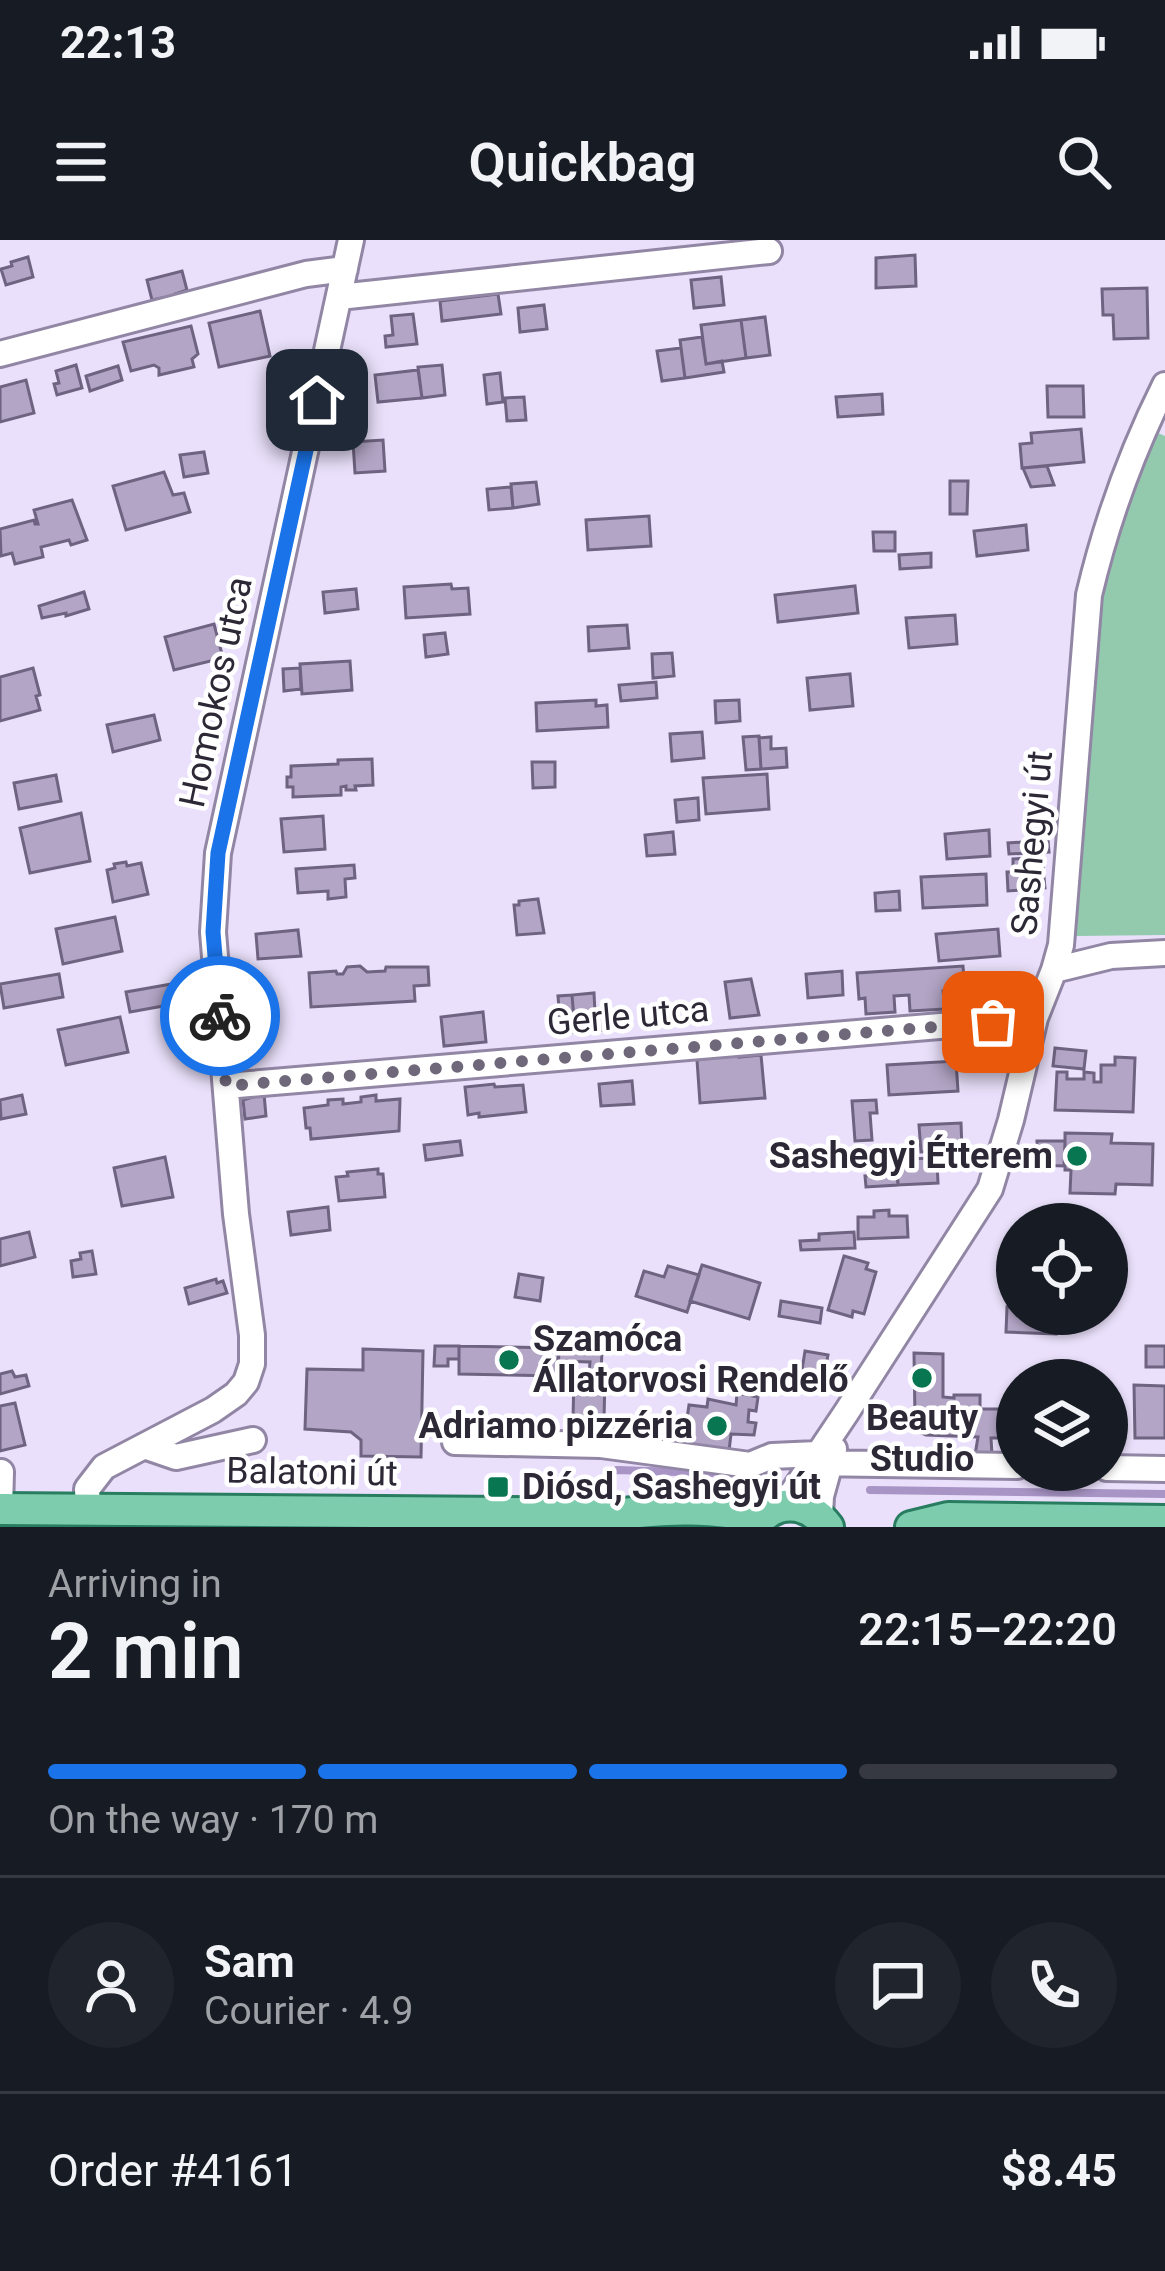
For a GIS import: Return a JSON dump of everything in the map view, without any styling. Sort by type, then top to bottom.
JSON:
[{"type":"main road","name":"Balatoni út","points":[[0,1508],[623,1514],[669,1508],[764,1517],[800,1505],[824,1521]]},
{"type":"main road","name":"Balatoni út","points":[[623,1514],[670,1527]]},
{"type":"main road","points":[[911,1527],[948,1518],[995,1523],[1165,1521]]},
{"type":"street","name":"Homokos utca","points":[[88,1509],[87,1489],[104,1467],[236,1394],[247,1382],[252,1364],[213,932],[218,853],[351,240]]},
{"type":"street","points":[[339,297],[769,251]]},
{"type":"street","points":[[0,354],[306,274],[345,268]]},
{"type":"street","name":"Sashegyi út","points":[[764,1517],[819,1461],[990,1189],[1035,1018],[1060,945],[1089,595],[1101,544],[1154,435],[1165,385]]},
{"type":"street","points":[[1054,970],[1111,956],[1165,953]]},
{"type":"street","name":"Gerle utca","points":[[226,1086],[1035,1018]]},
{"type":"street","points":[[144,1446],[176,1457],[253,1440]]},
{"type":"street","points":[[455,1442],[601,1445],[750,1466],[772,1456],[996,1465]]},
{"type":"street","name":"Sashegyi út","points":[[819,1461],[824,1521]]},
{"type":"street","points":[[1128,1468],[1165,1468]]},
{"type":"street","points":[[0,1508],[1,1472]]},
{"type":"green space","points":[[1151,430],[1165,436],[1165,935],[1076,936],[1100,575]]},
{"type":"building","points":[[915,255],[916,286],[876,288],[876,258]]},
{"type":"building","points":[[28,257],[33,277],[6,285],[1,269]]},
{"type":"building","points":[[182,271],[187,290],[175,294],[176,299],[152,300],[147,280]]},
{"type":"building","points":[[721,277],[724,305],[694,308],[691,280]]},
{"type":"building","points":[[1147,288],[1148,338],[1114,339],[1113,315],[1103,315],[1102,289]]},
{"type":"building","points":[[498,294],[501,314],[442,321],[440,301]]},
{"type":"building","points":[[544,305],[547,329],[520,332],[518,308]]},
{"type":"building","points":[[260,311],[270,356],[219,367],[209,323]]},
{"type":"building","points":[[413,314],[417,344],[386,347],[385,336],[393,335],[391,316]]},
{"type":"building","points":[[765,317],[770,355],[746,358],[741,320]]},
{"type":"building","points":[[741,320],[746,358],[706,364],[701,325]]},
{"type":"building","points":[[191,326],[198,354],[192,359],[194,367],[159,375],[154,365],[131,371],[123,342]]},
{"type":"building","points":[[702,337],[706,364],[722,361],[724,372],[685,378],[680,340]]},
{"type":"building","points":[[681,348],[685,378],[662,381],[657,351]]},
{"type":"building","points":[[76,365],[82,388],[57,395],[56,371]]},
{"type":"building","points":[[442,365],[445,395],[422,398],[418,367]]},
{"type":"building","points":[[118,366],[122,380],[90,391],[86,376]]},
{"type":"building","points":[[418,370],[422,398],[378,402],[375,375]]},
{"type":"building","points":[[500,373],[503,402],[487,404],[484,375]]},
{"type":"building","points":[[26,380],[34,413],[0,422],[0,387]]},
{"type":"building","points":[[1047,386],[1083,386],[1084,417],[1048,417]]},
{"type":"building","points":[[882,394],[883,414],[838,417],[836,397]]},
{"type":"building","points":[[524,397],[526,420],[507,421],[505,398]]},
{"type":"building","points":[[1081,429],[1084,462],[1022,468],[1020,444],[1032,443],[1031,433]]},
{"type":"building","points":[[383,440],[385,471],[355,473],[353,442]]},
{"type":"building","points":[[204,452],[208,473],[184,477],[180,455]]},
{"type":"building","points":[[1047,466],[1054,485],[1031,487],[1023,468]]},
{"type":"building","points":[[164,472],[173,495],[184,493],[190,512],[126,530],[113,486]]},
{"type":"building","points":[[950,481],[968,481],[967,514],[950,514]]},
{"type":"building","points":[[536,482],[539,504],[513,508],[511,484]]},
{"type":"building","points":[[511,487],[513,508],[489,510],[487,489]]},
{"type":"building","points":[[72,500],[87,540],[41,547],[43,557],[15,564],[12,553],[1,556],[0,529],[34,520],[38,524],[34,510]]},
{"type":"building","points":[[649,516],[651,546],[588,550],[586,520]]},
{"type":"building","points":[[1026,525],[1028,550],[977,556],[974,531]]},
{"type":"building","points":[[873,532],[895,532],[895,551],[874,551]]},
{"type":"building","points":[[931,553],[931,567],[900,569],[899,555]]},
{"type":"building","points":[[451,584],[452,589],[468,588],[470,614],[406,618],[404,587]]},
{"type":"building","points":[[855,586],[858,613],[778,622],[775,595]]},
{"type":"building","points":[[356,589],[358,609],[325,613],[323,592]]},
{"type":"building","points":[[84,592],[89,609],[42,618],[39,606]]},
{"type":"building","points":[[955,615],[957,644],[909,648],[906,618]]},
{"type":"building","points":[[214,624],[223,658],[174,670],[165,637]]},
{"type":"building","points":[[627,625],[629,648],[589,651],[588,627]]},
{"type":"building","points":[[445,633],[448,654],[426,657],[424,635]]},
{"type":"building","points":[[672,653],[674,676],[653,678],[652,654]]},
{"type":"building","points":[[350,661],[352,690],[302,694],[300,664]]},
{"type":"building","points":[[33,668],[40,710],[0,721],[0,677]]},
{"type":"building","points":[[300,668],[301,689],[284,691],[283,669]]},
{"type":"building","points":[[850,674],[853,706],[810,710],[807,678]]},
{"type":"building","points":[[656,682],[657,698],[621,701],[619,685]]},
{"type":"building","points":[[596,700],[596,706],[607,705],[608,727],[537,731],[536,703]]},
{"type":"building","points":[[739,700],[740,721],[716,723],[715,701]]},
{"type":"building","points":[[154,715],[160,740],[113,752],[107,725]]},
{"type":"building","points":[[702,732],[704,758],[672,761],[670,734]]},
{"type":"building","points":[[759,736],[761,769],[746,770],[743,737]]},
{"type":"building","points":[[771,737],[771,749],[786,748],[787,767],[761,769],[759,738]]},
{"type":"building","points":[[372,759],[373,785],[355,786],[356,790],[341,787],[341,795],[293,797],[293,787],[287,787],[291,766]]},
{"type":"building","points":[[532,762],[555,762],[555,787],[533,788]]},
{"type":"building","points":[[767,774],[769,809],[706,814],[703,778]]},
{"type":"building","points":[[56,775],[61,801],[19,809],[14,783]]},
{"type":"building","points":[[698,798],[699,820],[677,822],[675,800]]},
{"type":"building","points":[[81,813],[90,861],[30,873],[20,828]]},
{"type":"building","points":[[323,816],[325,849],[284,852],[281,819]]},
{"type":"building","points":[[989,830],[990,856],[947,859],[945,834]]},
{"type":"building","points":[[673,832],[675,854],[647,856],[645,835]]},
{"type":"building","points":[[1048,840],[1049,852],[1009,854],[1008,843]]},
{"type":"building","points":[[1042,857],[1045,888],[1008,891],[1007,872],[1013,872],[1013,859]]},
{"type":"building","points":[[126,862],[127,866],[141,863],[148,894],[113,902],[107,870]]},
{"type":"building","points":[[354,865],[355,878],[345,879],[346,897],[328,899],[328,891],[298,893],[296,869]]},
{"type":"building","points":[[986,874],[987,905],[923,908],[921,877]]},
{"type":"building","points":[[899,891],[900,910],[876,911],[875,893]]},
{"type":"building","points":[[538,899],[544,933],[517,935],[514,905]]},
{"type":"building","points":[[115,917],[122,951],[63,964],[56,929]]},
{"type":"building","points":[[998,929],[1000,956],[939,961],[936,934]]},
{"type":"building","points":[[298,930],[301,956],[258,959],[256,934]]},
{"type":"building","points":[[360,966],[367,972],[428,967],[429,985],[414,986],[415,1001],[311,1007],[309,973],[343,974],[347,967]]},
{"type":"building","points":[[963,966],[965,990],[943,991],[945,1009],[910,1011],[909,995],[894,996],[895,1012],[866,1014],[865,998],[859,999],[857,973]]},
{"type":"building","points":[[842,971],[843,995],[808,998],[806,974]]},
{"type":"building","points":[[59,974],[63,997],[4,1008],[0,984]]},
{"type":"building","points":[[751,979],[759,1015],[730,1018],[725,982]]},
{"type":"building","points":[[177,983],[180,1003],[130,1012],[126,992]]},
{"type":"building","points":[[594,993],[595,1012],[605,1011],[606,1030],[575,1032],[572,995]]},
{"type":"building","points":[[572,995],[575,1032],[561,1033],[558,996]]},
{"type":"building","points":[[483,1012],[486,1042],[444,1046],[441,1017]]},
{"type":"building","points":[[120,1017],[128,1052],[66,1065],[58,1030]]},
{"type":"building","points":[[1055,1048],[1086,1051],[1084,1069],[1053,1066]]},
{"type":"building","points":[[761,1055],[765,1098],[700,1103],[697,1060]]},
{"type":"building","points":[[1115,1057],[1135,1058],[1133,1112],[1055,1110],[1057,1072],[1067,1072],[1067,1079],[1084,1079],[1084,1072],[1094,1073],[1094,1082],[1101,1082],[1101,1065],[1115,1065]]},
{"type":"building","points":[[956,1061],[958,1091],[889,1095],[887,1065]]},
{"type":"building","points":[[632,1081],[634,1104],[601,1106],[599,1084]]},
{"type":"building","points":[[523,1085],[526,1112],[468,1115],[465,1087]]},
{"type":"building","points":[[264,1094],[266,1116],[245,1119],[243,1100]]},
{"type":"building","points":[[22,1095],[26,1114],[1,1119],[0,1100]]},
{"type":"building","points":[[376,1095],[376,1101],[400,1099],[399,1131],[311,1139],[304,1108],[328,1105],[328,1100],[361,1102],[361,1097]]},
{"type":"building","points":[[876,1100],[877,1113],[870,1113],[872,1140],[855,1141],[852,1101]]},
{"type":"building","points":[[961,1123],[962,1150],[921,1152],[919,1125]]},
{"type":"building","points":[[1065,1133],[1112,1134],[1111,1143],[1153,1144],[1152,1185],[1116,1184],[1115,1194],[1070,1193]]},
{"type":"building","points":[[460,1141],[462,1155],[426,1160],[424,1145]]},
{"type":"building","points":[[1037,1141],[1065,1141],[1064,1166],[1037,1165]]},
{"type":"building","points":[[165,1157],[173,1197],[122,1206],[114,1168]]},
{"type":"building","points":[[931,1158],[931,1164],[937,1163],[938,1183],[898,1185],[897,1167],[909,1166],[909,1159]]},
{"type":"building","points":[[378,1169],[383,1174],[385,1197],[339,1201],[336,1177]]},
{"type":"building","points":[[897,1174],[898,1185],[866,1187],[865,1176]]},
{"type":"building","points":[[328,1207],[330,1230],[291,1235],[288,1212]]},
{"type":"building","points":[[889,1210],[889,1216],[907,1216],[908,1237],[858,1239],[858,1217]]},
{"type":"building","points":[[29,1232],[35,1257],[0,1266],[0,1239]]},
{"type":"building","points":[[854,1232],[855,1248],[801,1250],[800,1241],[819,1240],[819,1234]]},
{"type":"building","points":[[92,1251],[96,1274],[73,1277],[71,1261]]},
{"type":"building","points":[[844,1256],[868,1263],[866,1269],[876,1272],[864,1314],[853,1311],[852,1317],[828,1310]]},
{"type":"building","points":[[702,1265],[760,1283],[749,1319],[690,1301]]},
{"type":"building","points":[[668,1266],[699,1275],[687,1312],[636,1296],[644,1271],[664,1277]]},
{"type":"building","points":[[519,1274],[543,1278],[540,1301],[515,1297]]},
{"type":"building","points":[[223,1281],[227,1293],[189,1304],[185,1288]]},
{"type":"building","points":[[781,1301],[822,1308],[820,1323],[779,1316]]},
{"type":"building","points":[[435,1346],[459,1346],[459,1359],[448,1359],[448,1366],[434,1366]]},
{"type":"building","name":"Szamóca Állatorvosi Rendelő","points":[[459,1346],[559,1348],[558,1376],[459,1374]]},
{"type":"building","points":[[1146,1346],[1165,1346],[1165,1367],[1146,1367]]},
{"type":"building","points":[[559,1348],[602,1350],[601,1375],[589,1374],[590,1362],[558,1361]]},
{"type":"building","points":[[363,1349],[423,1351],[421,1457],[361,1456],[361,1440],[351,1432],[305,1429],[307,1369],[363,1370]]},
{"type":"building","points":[[805,1351],[828,1355],[823,1380],[801,1376]]},
{"type":"building","points":[[914,1353],[943,1354],[943,1397],[980,1395],[980,1409],[996,1409],[992,1455],[975,1455],[978,1437],[926,1435],[912,1429],[908,1418],[915,1418]]},
{"type":"building","points":[[12,1371],[15,1377],[26,1375],[29,1386],[0,1394],[0,1374]]},
{"type":"building","points":[[574,1374],[605,1375],[604,1420],[573,1420]]},
{"type":"building","points":[[1134,1385],[1165,1386],[1165,1438],[1135,1438]]},
{"type":"building","points":[[737,1393],[758,1397],[756,1411],[749,1410],[748,1422],[756,1423],[754,1435],[731,1434],[729,1451],[683,1445],[689,1405],[707,1407],[708,1399],[736,1405]]},
{"type":"building","points":[[15,1403],[25,1445],[0,1451],[0,1406]]},
{"type":"waterway","points":[[600,1484],[617,1470],[711,1473]]},
{"type":"waterway","points":[[870,1490],[1165,1494]]},
{"type":"way so far","points":[[220,1016],[226,1086],[993,1022]]},
{"type":"place","name":"Sashegyi Étterem","points":[[1077,1156]]},
{"type":"place","name":"Szamóca Állatorvosi Rendelő","points":[[509,1360]]},
{"type":"place","name":"Beauty Studio","points":[[922,1378]]},
{"type":"place","name":"Adriamo pizzéria","points":[[717,1426]]},
{"type":"place","name":"Diósd, Sashegyi út","points":[[498,1487]]},
{"type":"route","points":[[220,1016],[213,932],[218,853],[317,400]]}]
